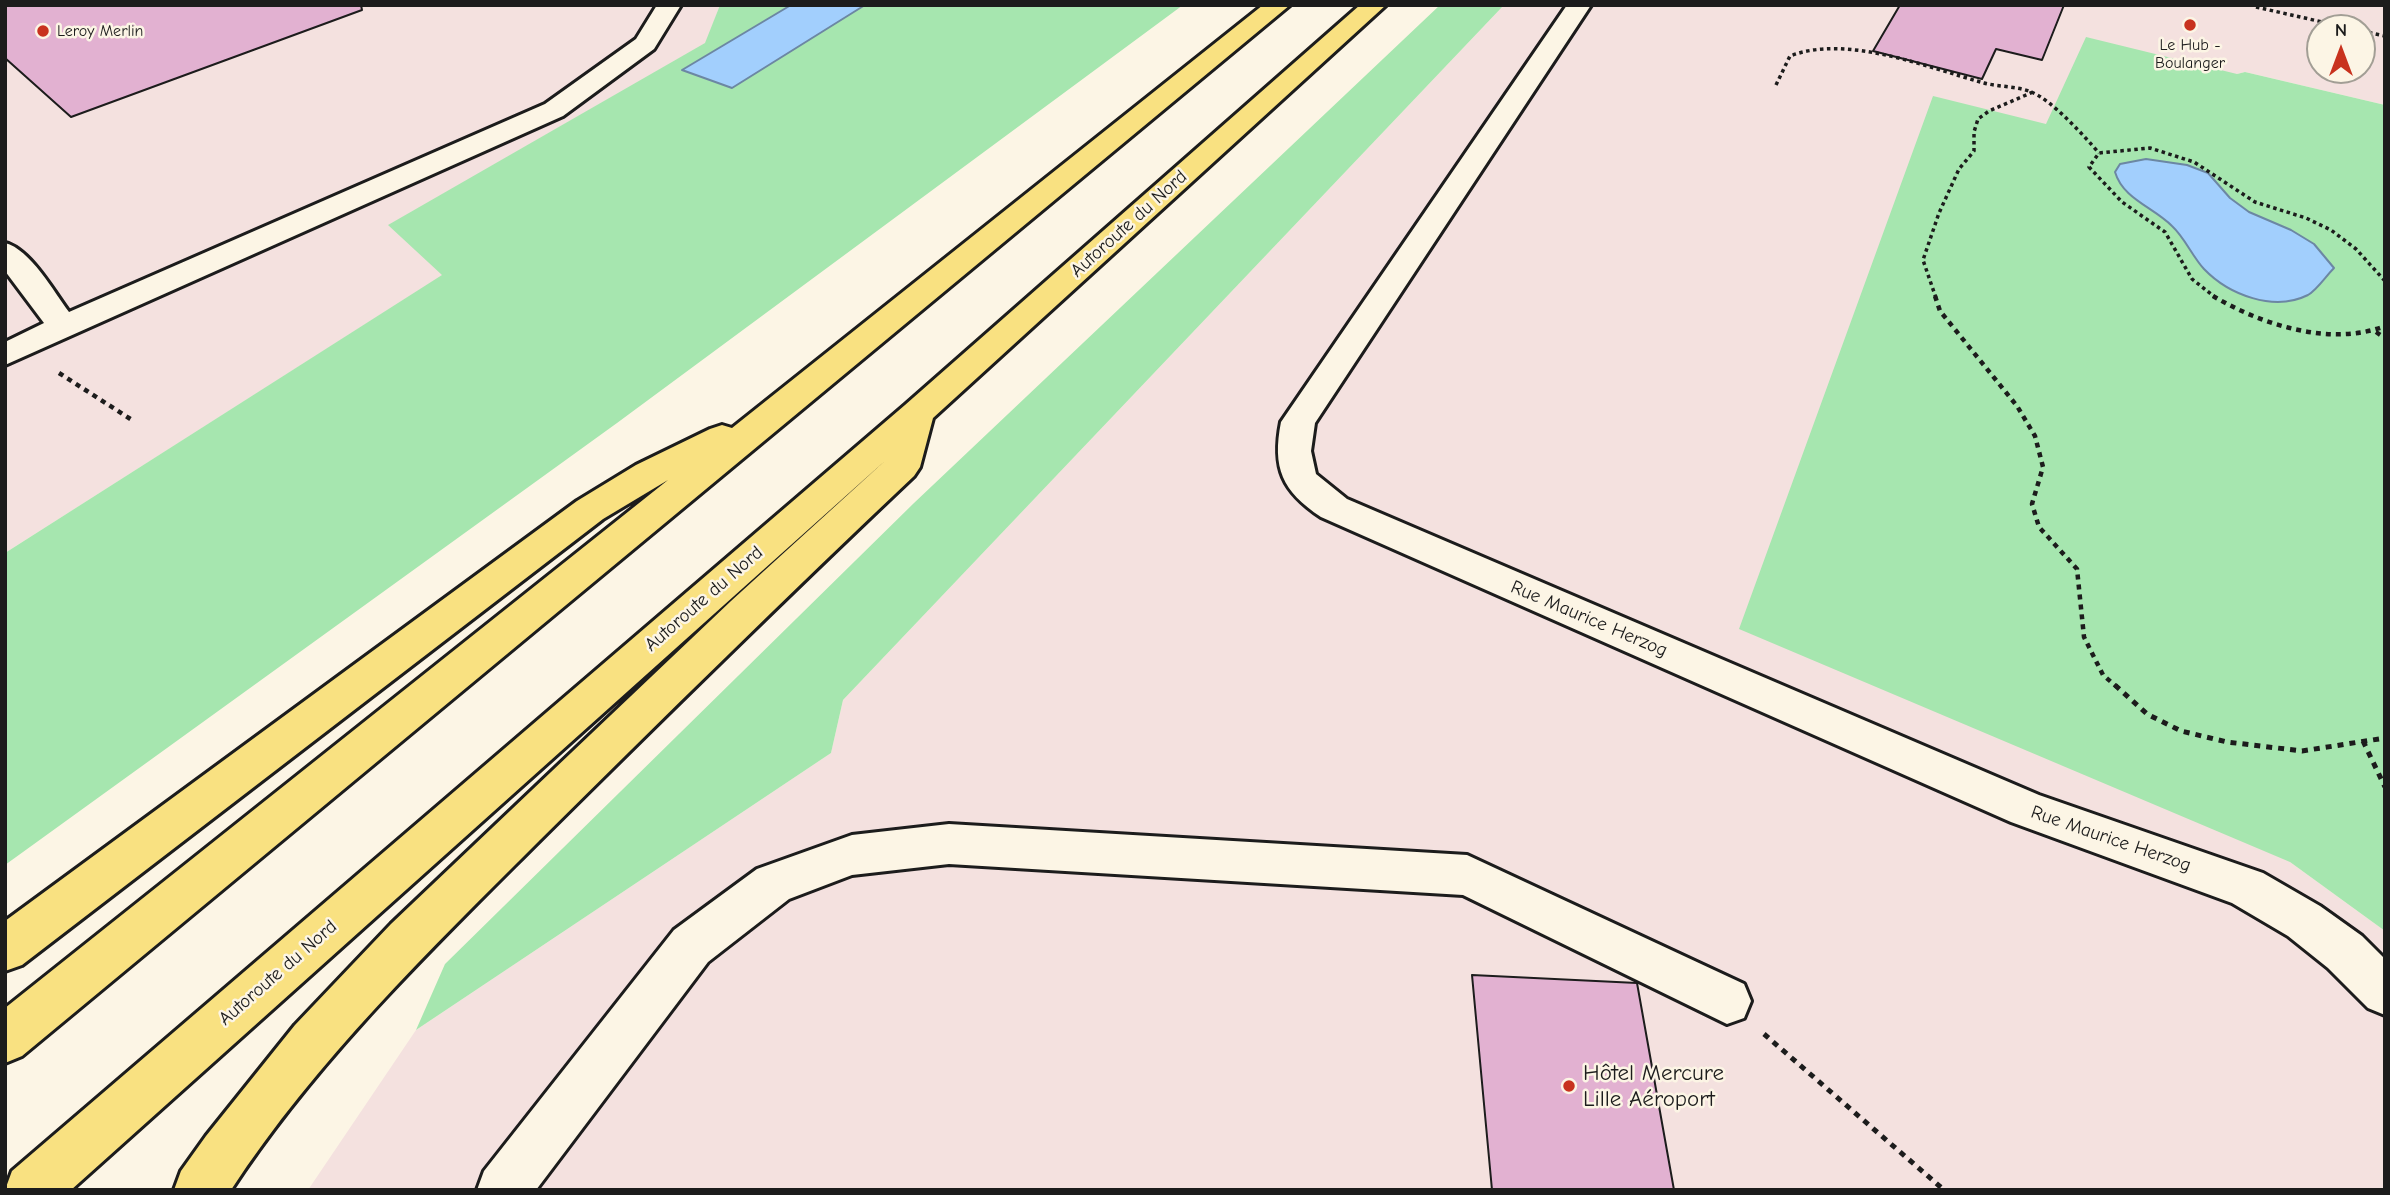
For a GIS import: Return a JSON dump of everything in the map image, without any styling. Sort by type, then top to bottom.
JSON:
[{"type":"highway","points":[[5,1039],[1278,5]]},
{"type":"highway","name":"Autoroute du Nord","points":[[31,1190],[917,413],[1374,5]]},
{"type":"highway","points":[[5,949],[590,510],[649,474],[789,403]]},
{"type":"highway","points":[[200,1190],[224,1154],[312,1042],[408,940],[745,612],[902,467],[917,413]]},
{"type":"street","points":[[5,355],[554,110],[645,44],[669,5]]},
{"type":"street","name":"Rue Maurice Herzog","points":[[1579,5],[1298,422],[1293,445],[1293,462],[1301,481],[1314,497],[1334,509],[2026,809],[2247,888],[2304,921],[2344,952],[2385,992]]},
{"type":"street","points":[[5,252],[24,273],[63,327]]},
{"type":"street","points":[[503,1190],[691,946],[773,884],[852,855],[948,844],[1467,875],[1727,1001]]},
{"type":"path","points":[[2256,7],[2306,18]]},
{"type":"path","points":[[1776,85],[1790,56],[1808,49],[1857,49],[1993,85],[2033,92],[2051,104],[2077,128],[2099,153]]},
{"type":"path","points":[[2033,92],[1989,111],[1978,119],[1974,132],[1974,151],[1959,169],[1939,213],[1923,260],[1940,311],[2017,406],[2035,436],[2043,467],[2032,504],[2039,527],[2077,569],[2084,637],[2103,675],[2147,714],[2181,731],[2227,742],[2301,751],[2385,738]]},
{"type":"path","points":[[2385,281],[2365,254],[2320,224],[2283,214],[2251,200],[2197,162],[2173,151],[2143,146],[2122,147],[2099,153],[2089,167],[2104,188],[2135,212],[2157,224],[2173,240],[2179,258],[2199,287],[2244,313],[2284,326],[2327,334],[2376,332],[2385,326]]},
{"type":"path","points":[[2376,332],[2385,338]]},
{"type":"path","points":[[2363,741],[2385,787]]},
{"type":"path","points":[[1727,1001],[1944,1190]]},
{"type":"shaded area","points":[[5,5],[720,5],[706,43],[389,225],[443,275],[5,553]]},
{"type":"shaded area","points":[[1504,5],[2385,5],[2385,105],[2245,72],[2237,74],[2290,862],[2385,931],[2385,1190],[308,1190],[416,1030],[831,753],[843,700]]},
{"type":"green space","points":[[720,5],[791,5],[683,69],[732,88],[865,5],[1183,5],[617,423],[5,865],[5,553],[442,275],[388,225],[705,43]]},
{"type":"green space","points":[[1440,5],[1504,5],[843,700],[831,753],[416,1030],[445,964],[914,503]]},
{"type":"green space","points":[[2086,37],[2237,74],[2245,72],[2385,105],[2385,931],[2290,862],[1739,629],[1933,96],[2046,124]]},
{"type":"water","points":[[791,5],[865,5],[732,88],[682,70]]},
{"type":"water","points":[[2146,159],[2187,165],[2208,173],[2230,198],[2249,212],[2291,230],[2314,244],[2334,268],[2311,293],[2295,300],[2267,301],[2239,293],[2226,286],[2204,269],[2172,226],[2132,196],[2119,181],[2115,172],[2120,164]]},
{"type":"building","points":[[5,5],[361,5],[362,10],[71,117],[5,58]]},
{"type":"building","points":[[1900,5],[2064,5],[2042,60],[1996,49],[1982,79],[1873,51]]},
{"type":"building","name":"Hôtel Mercure Lille Aéroport","points":[[1472,975],[1637,983],[1674,1190],[1492,1190]]},
{"type":"place","name":"Le Hub - Boulanger","points":[[2190,25]]},
{"type":"place","name":"Leroy Merlin","points":[[43,31]]},
{"type":"place","name":"Hôtel Mercure Lille Aéroport","points":[[1569,1086]]}]
